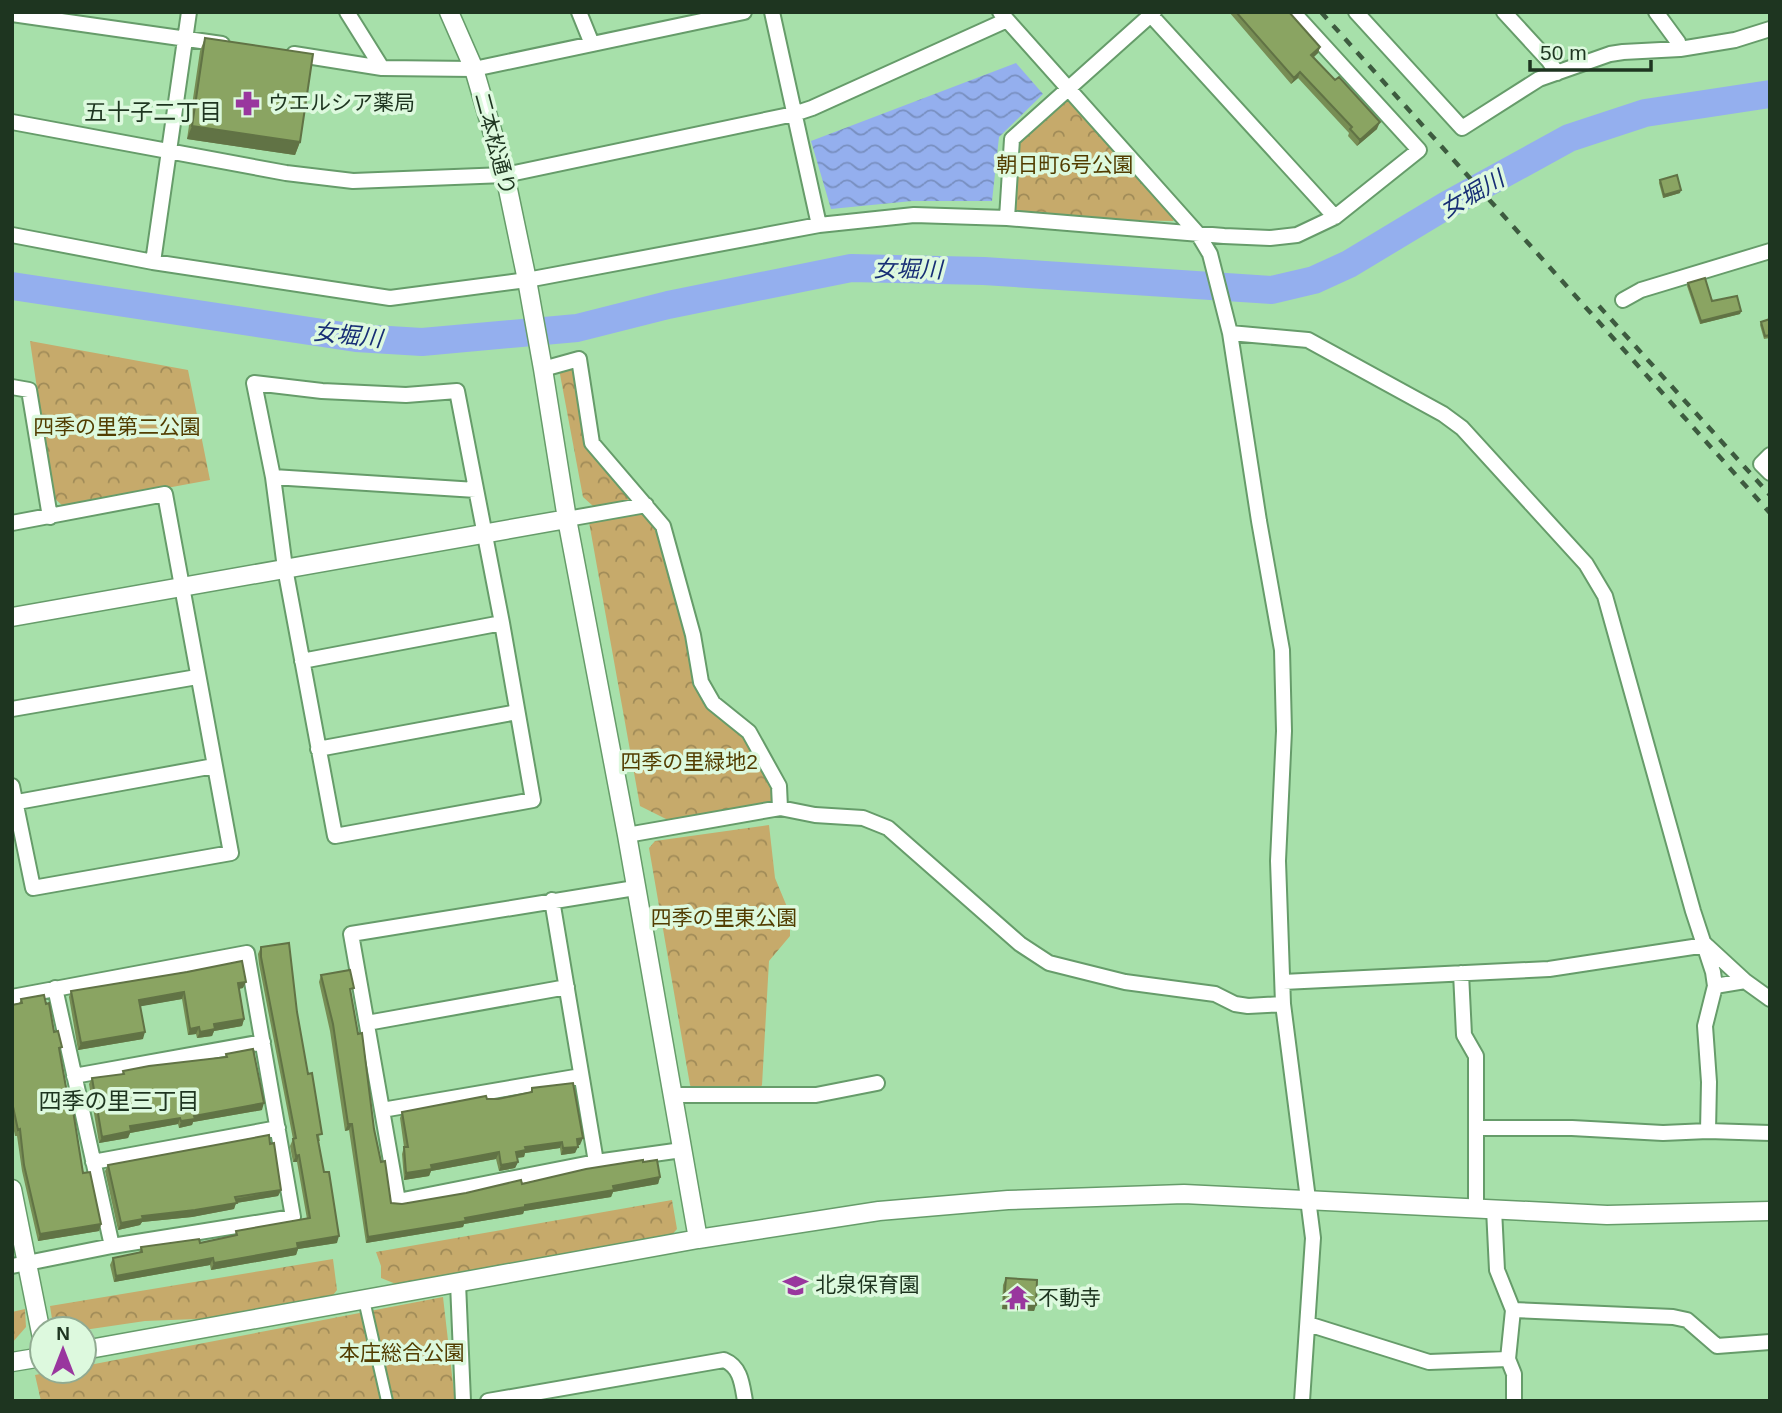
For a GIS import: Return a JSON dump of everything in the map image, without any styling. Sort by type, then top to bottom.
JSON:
[{"type":"street","points":[[153,262],[189,12]]},
{"type":"street","points":[[347,12],[382,68]]},
{"type":"street","name":"二本松通り","points":[[449,12],[474,69],[505,175],[527,280],[567,519],[627,835],[698,1239]]},
{"type":"street","points":[[579,12],[592,44]]},
{"type":"street","points":[[277,52],[382,68],[474,69],[744,12]]},
{"type":"street","points":[[772,12],[819,225]]},
{"type":"street","points":[[12,235],[153,262],[390,298],[527,280],[819,225],[914,215],[1007,218],[1270,238],[1297,235],[1335,217],[1419,150],[1293,12]]},
{"type":"street","points":[[1356,12],[1462,128],[1539,79],[1623,52],[1680,49],[1735,40],[1770,29]]},
{"type":"street","points":[[1504,12],[1558,73]]},
{"type":"street","points":[[1657,12],[1680,49]]},
{"type":"street","points":[[1007,218],[1012,139],[1151,13],[1335,217]]},
{"type":"street","points":[[12,14],[238,46]]},
{"type":"street","points":[[12,122],[286,173],[353,181],[505,175],[794,114],[1004,16],[1198,234],[1210,254],[1228,328],[1282,650],[1284,731],[1278,861],[1283,1004],[1313,1238],[1302,1401]]},
{"type":"street","points":[[1623,300],[1641,290],[1770,251]]},
{"type":"street","points":[[1228,328],[1308,340],[1443,414],[1462,428],[1586,564],[1605,596],[1693,911],[1706,945],[1715,986],[1705,1026],[1709,1082],[1708,1131]]},
{"type":"street","points":[[542,366],[579,359],[592,443],[663,526],[693,635],[701,682],[713,703],[749,732],[779,786],[780,808]]},
{"type":"street","points":[[254,383],[322,391],[407,395],[457,391],[533,800],[335,836],[285,568],[273,477],[254,383]]},
{"type":"street","points":[[12,387],[29,390],[50,517]]},
{"type":"street","points":[[1770,455],[1761,464],[1770,473]]},
{"type":"street","points":[[273,477],[476,490]]},
{"type":"street","points":[[12,523],[164,494],[230,853],[33,888],[12,786]]},
{"type":"street","points":[[12,617],[646,505]]},
{"type":"street","points":[[302,661],[502,623]]},
{"type":"street","points":[[12,709],[197,677]]},
{"type":"street","points":[[318,749],[517,712]]},
{"type":"street","points":[[14,803],[214,766]]},
{"type":"street","points":[[627,835],[780,808],[815,815],[863,818],[888,828],[1020,944],[1049,963],[1125,982],[1215,995],[1235,1004],[1283,1004]]},
{"type":"street","points":[[635,888],[352,934],[398,1201],[596,1162],[682,1150]]},
{"type":"street","points":[[552,900],[596,1162]]},
{"type":"street","points":[[1283,982],[1549,969],[1706,945]]},
{"type":"street","points":[[1706,945],[1745,981],[1770,999]]},
{"type":"street","points":[[12,997],[247,953],[293,1217],[112,1246],[20,1264]]},
{"type":"street","points":[[1461,973],[1464,1035],[1476,1056],[1476,1128],[1485,1209],[1497,1270],[1513,1310],[1508,1359],[1514,1374],[1514,1401]]},
{"type":"street","points":[[1715,986],[1745,981]]},
{"type":"street","points":[[367,1023],[567,987]]},
{"type":"street","points":[[55,988],[112,1246]]},
{"type":"street","points":[[74,1076],[263,1042]]},
{"type":"street","points":[[382,1110],[581,1076]]},
{"type":"street","points":[[674,1095],[816,1094],[877,1083]]},
{"type":"street","points":[[93,1162],[278,1128]]},
{"type":"street","points":[[1476,1128],[1770,1133]]},
{"type":"street","points":[[12,1189],[20,1264],[35,1315]]},
{"type":"street","points":[[98,1348],[698,1239],[879,1211],[1008,1200],[1184,1194],[1606,1214],[1770,1211]]},
{"type":"street","points":[[458,1283],[463,1401]]},
{"type":"street","points":[[364,1300],[387,1401]]},
{"type":"street","points":[[1513,1310],[1673,1317],[1687,1320],[1717,1346],[1770,1342]]},
{"type":"street","points":[[1308,1324],[1429,1362],[1508,1359]]},
{"type":"street","points":[[488,1401],[724,1360],[733,1364],[740,1374],[745,1401]]},
{"type":"green space","name":"朝日町6号公園","points":[[1063,101],[1073,101],[1176,217],[1173,221],[1114,220],[1016,212],[1017,141]]},
{"type":"green space","name":"四季の里第二公園","points":[[30,341],[188,370],[210,480],[64,507],[53,497]]},
{"type":"green space","points":[[574,365],[589,449],[628,489],[628,501],[593,506],[583,497],[559,369]]},
{"type":"green space","name":"四季の里緑地2","points":[[644,513],[657,526],[690,644],[694,680],[744,736],[773,786],[771,802],[668,820],[640,806],[589,522]]},
{"type":"green space","name":"四季の里東公園","points":[[769,825],[775,878],[790,914],[790,936],[769,961],[762,1085],[758,1091],[693,1090],[649,848],[655,841]]},
{"type":"green space","points":[[672,1200],[677,1229],[670,1237],[396,1284],[381,1278],[381,1266],[376,1252]]},
{"type":"green space","points":[[333,1259],[337,1290],[330,1299],[222,1318],[145,1321],[98,1328],[98,1315],[51,1315],[50,1306]]},
{"type":"green space","name":"本庄総合公園","points":[[443,1297],[455,1401],[41,1401],[37,1385],[98,1385],[98,1363]]},
{"type":"green space","points":[[25,1309],[26,1327],[12,1343],[12,1312]]},
{"type":"water","points":[[1016,63],[1043,94],[999,137],[992,201],[912,201],[831,209],[811,141]]},
{"type":"building","points":[[1236,12],[1289,12],[1320,47],[1311,55],[1335,80],[1339,77],[1380,122],[1360,140],[1350,129],[1352,127],[1300,72],[1294,78]]},
{"type":"building","name":"ウエルシア薬局","points":[[205,38],[313,54],[300,142],[192,126]]},
{"type":"building","points":[[1677,175],[1681,190],[1664,195],[1660,180]]},
{"type":"building","points":[[1705,278],[1712,301],[1737,296],[1741,311],[1701,321],[1688,283]]},
{"type":"building","points":[[1770,319],[1770,335],[1765,336],[1761,322]]},
{"type":"building","points":[[289,943],[297,1012],[308,1074],[312,1073],[322,1134],[317,1135],[324,1172],[329,1172],[339,1236],[297,1243],[298,1248],[214,1263],[213,1258],[116,1276],[113,1258],[142,1252],[141,1247],[199,1239],[200,1243],[237,1235],[236,1231],[310,1218],[299,1155],[296,1156],[293,1139],[296,1138],[261,957],[261,947]]},
{"type":"building","points":[[242,961],[246,982],[238,983],[244,1019],[214,1024],[215,1029],[200,1032],[199,1027],[190,1029],[184,992],[139,1000],[145,1032],[81,1043],[71,991]]},
{"type":"building","points":[[350,970],[354,988],[350,989],[358,1034],[362,1033],[374,1129],[381,1162],[385,1161],[391,1203],[402,1204],[466,1193],[521,1180],[522,1184],[586,1169],[643,1160],[657,1160],[660,1177],[613,1186],[614,1190],[465,1218],[466,1221],[368,1237],[352,1124],[348,1124],[333,1024],[321,975]]},
{"type":"building","points":[[44,995],[46,1004],[49,1003],[54,1032],[58,1031],[62,1047],[59,1048],[68,1099],[71,1098],[83,1173],[90,1172],[101,1224],[40,1234],[24,1165],[20,1129],[18,1130],[12,1102],[12,1005],[22,1003],[21,999]]},
{"type":"building","points":[[253,1049],[264,1103],[194,1116],[195,1119],[181,1121],[180,1118],[130,1126],[131,1131],[102,1137],[92,1078],[124,1074],[123,1071],[149,1066],[227,1057],[226,1054]]},
{"type":"building","points":[[573,1083],[583,1138],[577,1139],[578,1147],[563,1148],[562,1142],[525,1147],[526,1150],[516,1152],[518,1162],[501,1165],[499,1152],[431,1165],[432,1169],[406,1173],[404,1147],[408,1147],[402,1112],[486,1096],[487,1099],[498,1099],[532,1092],[532,1088]]},
{"type":"building","points":[[269,1135],[270,1144],[274,1143],[281,1190],[235,1197],[237,1203],[142,1216],[143,1219],[121,1223],[108,1165]]},
{"type":"building","name":"不動寺","points":[[1006,1278],[1037,1280],[1036,1305],[1004,1302]]},
{"type":"waterway","name":"女堀川","points":[[12,286],[356,338],[422,342],[577,328],[668,305],[851,268],[984,271],[1272,290],[1314,280],[1349,264],[1447,205],[1569,138],[1645,113],[1770,94]]},
{"type":"railway","points":[[1321,12],[1770,513]]},
{"type":"railway","points":[[1599,306],[1770,495]]},
{"type":"place","name":"ウエルシア薬局","points":[[248,103]]},
{"type":"place","name":"北泉保育園","points":[[795,1285]]},
{"type":"place","name":"不動寺","points":[[1018,1298]]},
{"type":"district","name":"五十子二丁目","points":[[153,112]]},
{"type":"district","name":"四季の里三丁目","points":[[119,1101]]}]
